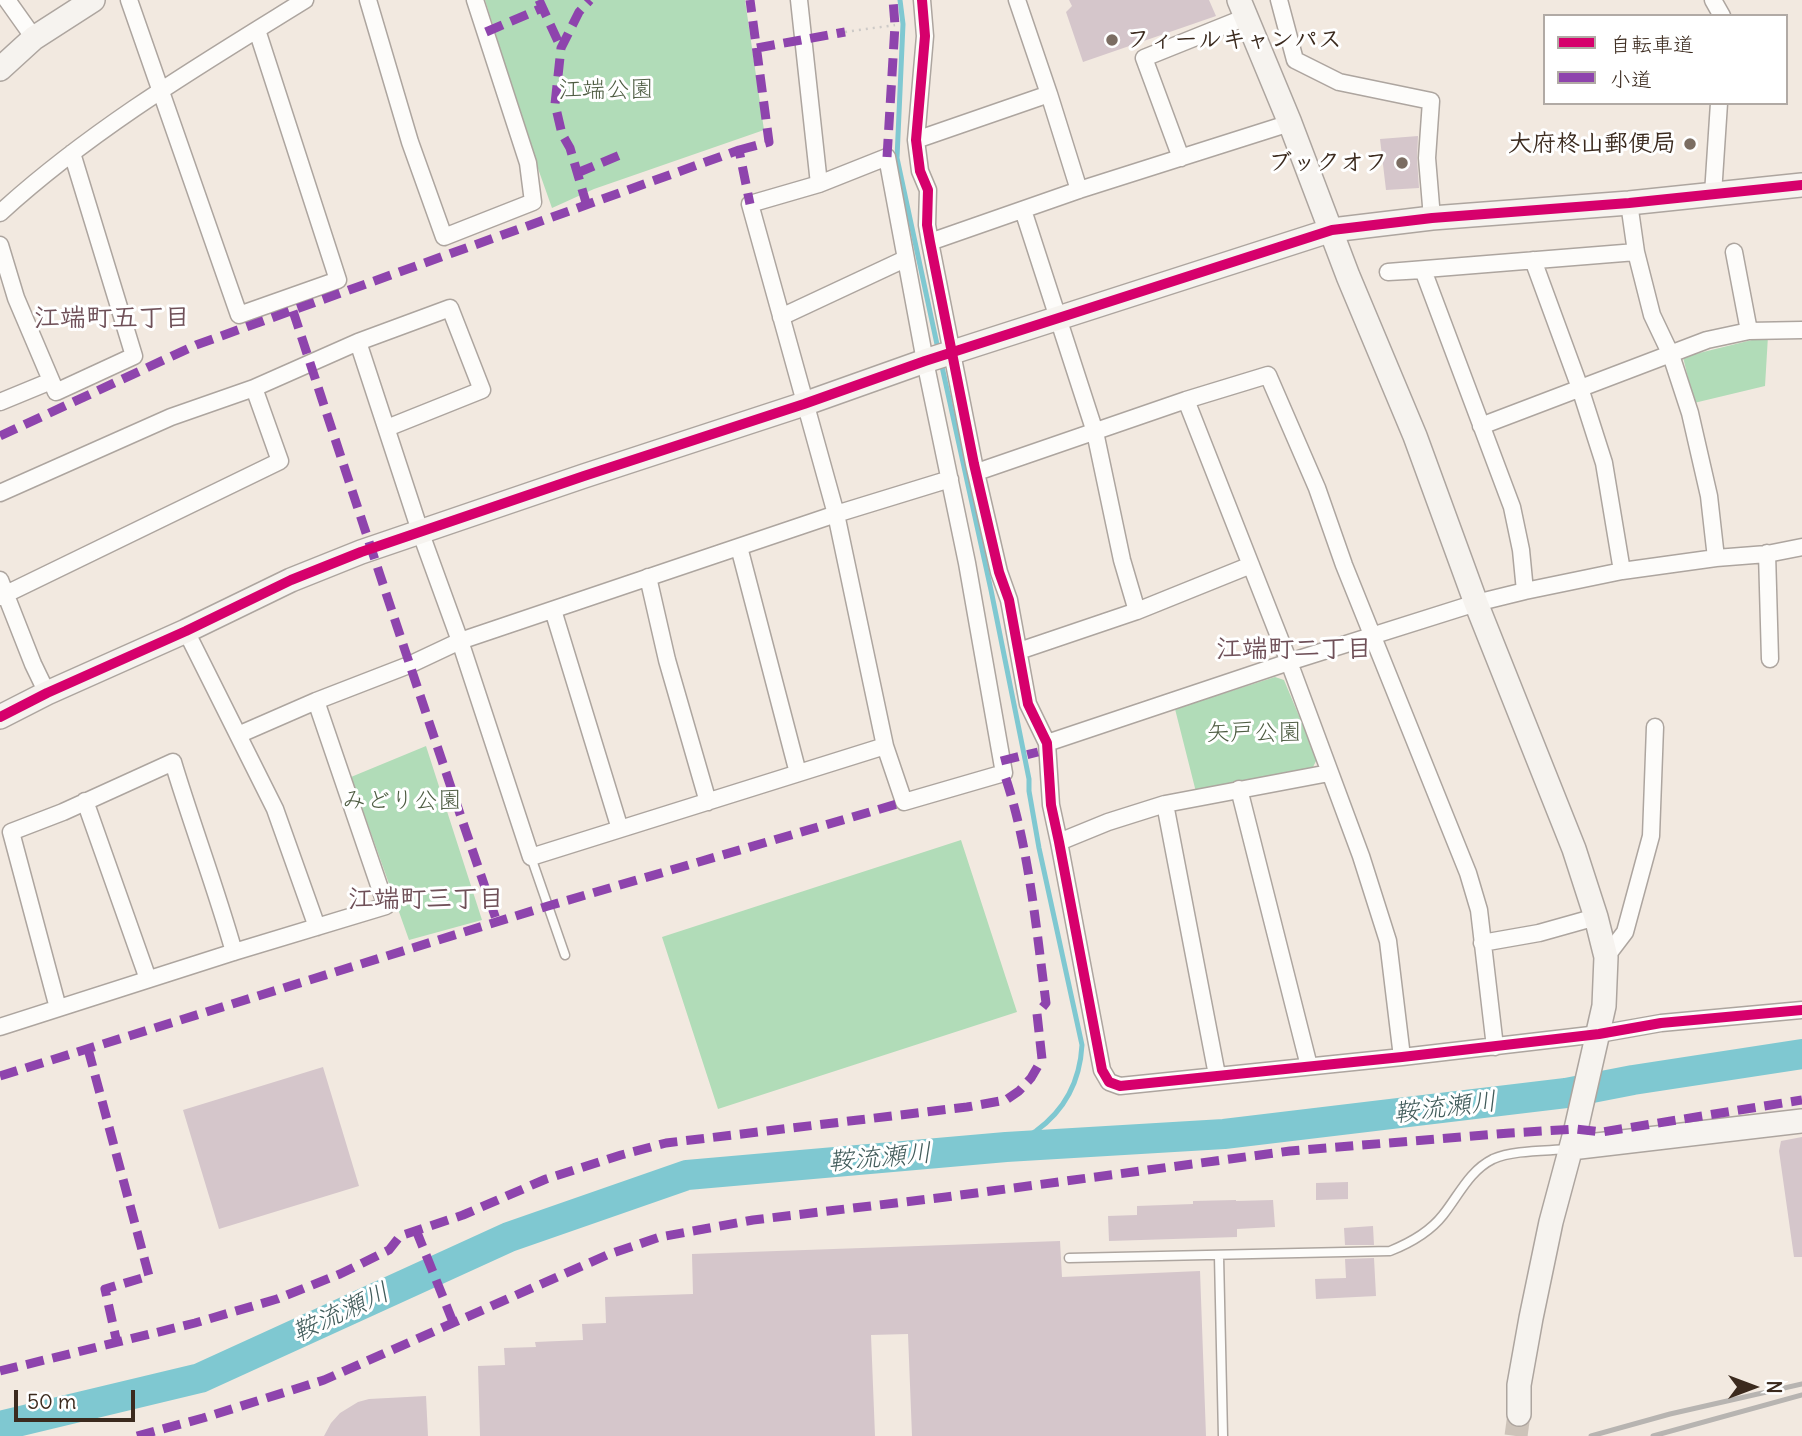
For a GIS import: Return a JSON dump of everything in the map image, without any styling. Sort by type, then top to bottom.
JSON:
[{"type":"street","points":[[7,0],[34,38]]},
{"type":"street","points":[[0,69],[34,38],[93,0]]},
{"type":"street","points":[[129,0],[239,315],[338,280],[257,30]]},
{"type":"street","points":[[0,213],[33,182],[159,91],[305,0]]},
{"type":"street","points":[[368,0],[410,142],[444,237],[533,202],[528,163],[475,0]]},
{"type":"street","points":[[799,0],[819,184]]},
{"type":"street","points":[[922,0],[925,36],[916,141],[920,171],[928,190],[927,225],[930,242],[939,357],[950,479],[1004,773],[904,802],[885,746],[836,514],[750,204],[819,184],[887,157],[905,259],[939,357],[977,472],[999,572],[1009,600],[1028,704],[1047,743],[1051,805],[1102,1070],[1109,1082],[1120,1086],[1597,1038],[1661,1023],[1802,1010]]},
{"type":"street","points":[[1017,0],[1079,190]]},
{"type":"street","points":[[1279,0],[1295,60],[1339,82],[1431,102],[1427,158],[1432,218]]},
{"type":"street","points":[[1181,158],[1144,58],[1242,9],[1415,436],[1476,603],[1574,849],[1596,917],[1606,957],[1604,1006],[1574,1139],[1551,1222],[1519,1385],[1519,1413]]},
{"type":"street","points":[[916,141],[1049,93]]},
{"type":"street","points":[[1713,194],[1720,105]]},
{"type":"street","points":[[930,242],[1079,190],[1290,123]]},
{"type":"street","points":[[0,245],[16,298],[56,392],[134,356],[72,153]]},
{"type":"street","points":[[0,717],[291,580],[420,531],[939,357],[1332,230],[1432,218],[1629,203],[1802,185]]},
{"type":"street","points":[[1629,203],[1636,252],[1652,315],[1671,355],[1690,413],[1709,496],[1716,558]]},
{"type":"street","points":[[1023,210],[1095,432],[1122,560],[1137,611]]},
{"type":"street","points":[[1525,591],[1521,550],[1512,507],[1423,270],[1388,272],[1636,252]]},
{"type":"street","points":[[1734,252],[1749,331]]},
{"type":"street","points":[[781,317],[905,259]]},
{"type":"street","points":[[1533,260],[1580,388],[1604,463],[1622,571]]},
{"type":"street","points":[[0,493],[171,416],[254,388],[358,342],[450,308],[482,390],[387,428]]},
{"type":"street","points":[[1481,426],[1707,340],[1749,331],[1802,330]]},
{"type":"street","points":[[358,342],[531,857],[885,746]]},
{"type":"street","points":[[977,472],[1186,400],[1268,375],[1317,488],[1344,565],[1468,873],[1479,910],[1495,1047]]},
{"type":"street","points":[[0,402],[51,382]]},
{"type":"street","points":[[47,693],[2,590],[280,461],[254,388]]},
{"type":"street","points":[[1186,400],[1289,662],[1388,941],[1402,1058]]},
{"type":"street","points":[[238,735],[409,665],[460,641],[836,514],[950,479]]},
{"type":"street","points":[[739,547],[798,773]]},
{"type":"street","points":[[1047,743],[1476,603],[1622,571],[1802,547]]},
{"type":"street","points":[[1767,553],[1770,659]]},
{"type":"street","points":[[1019,651],[1137,611],[1251,565]]},
{"type":"street","points":[[648,577],[667,660],[708,802]]},
{"type":"street","points":[[552,610],[620,830]]},
{"type":"street","points":[[186,631],[275,808],[317,927]]},
{"type":"street","points":[[0,1027],[234,951],[387,906],[316,701]]},
{"type":"street","points":[[1606,957],[1625,932],[1651,836],[1655,727]]},
{"type":"street","points":[[58,1008],[11,832],[173,762],[234,951]]},
{"type":"street","points":[[1059,842],[1108,821],[1165,804],[1329,773]]},
{"type":"street","points":[[1240,789],[1309,1066]]},
{"type":"street","points":[[85,802],[148,979]]},
{"type":"street","points":[[1165,804],[1217,1075]]},
{"type":"street","points":[[1482,943],[1539,933],[1596,917]]},
{"type":"street","points":[[1574,1139],[1802,1121]]},
{"type":"lane","points":[[531,857],[565,955]]},
{"type":"lane","points":[[1069,1258],[1390,1251],[1409,1243],[1428,1230],[1442,1217],[1477,1170],[1495,1158],[1574,1139]]},
{"type":"lane","points":[[1219,1256],[1223,1436]]},
{"type":"path","points":[[845,32],[895,25]]},
{"type":"green space","name":"江端公園","points":[[485,0],[745,0],[764,130],[594,189],[552,208]]},
{"type":"green space","points":[[1768,336],[1765,386],[1694,403],[1683,357]]},
{"type":"green space","name":"矢戸公園","points":[[1275,677],[1284,680],[1317,759],[1311,771],[1196,792],[1175,709]]},
{"type":"green space","name":"みどり公園","points":[[426,746],[482,920],[409,940],[351,777]]},
{"type":"green space","points":[[961,840],[1017,1012],[718,1109],[662,937]]},
{"type":"building","name":"フィールキャンパス","points":[[1069,0],[1209,0],[1216,16],[1083,62],[1066,12],[1072,6]]},
{"type":"building","name":"ブックオフ","points":[[1418,136],[1419,188],[1386,190],[1380,139]]},
{"type":"building","points":[[323,1067],[359,1186],[219,1229],[183,1110]]},
{"type":"building","points":[[1802,1137],[1802,1257],[1794,1257],[1779,1151],[1781,1141]]},
{"type":"building","points":[[1348,1182],[1348,1199],[1316,1200],[1316,1183]]},
{"type":"building","points":[[1273,1200],[1275,1227],[1237,1229],[1237,1237],[1109,1241],[1108,1216],[1137,1215],[1137,1206]]},
{"type":"building","points":[[1373,1226],[1374,1245],[1345,1245],[1344,1228]]},
{"type":"building","points":[[1060,1241],[1062,1277],[1200,1271],[1206,1436],[912,1436],[908,1334],[871,1335],[875,1436],[480,1436],[478,1366],[505,1365],[504,1348],[536,1347],[535,1342],[583,1340],[582,1324],[606,1323],[605,1297],[693,1294],[692,1254]]},
{"type":"building","points":[[1374,1258],[1376,1296],[1316,1299],[1315,1279],[1346,1278],[1345,1259]]},
{"type":"building","points":[[426,1396],[428,1436],[324,1436],[340,1413],[358,1402]]},
{"type":"waterway","points":[[900,0],[903,24],[897,158],[938,349]]},
{"type":"waterway","points":[[941,362],[991,590],[1029,779],[1039,848],[1082,1045],[1078,1071],[1063,1104],[1036,1131],[1006,1147]]},
{"type":"waterway","name":"鞍流瀬川","points":[[0,1426],[200,1378],[509,1237],[687,1175],[1006,1147],[1224,1134],[1566,1093],[1802,1054]]},
{"type":"tunnel","points":[[1516,1436],[1519,1414]]},
{"type":"railway","points":[[1591,1436],[1670,1414],[1802,1384]]},
{"type":"railway","points":[[1653,1436],[1802,1395]]},
{"type":"marked path","points":[[539,0],[561,48]]},
{"type":"marked path","points":[[587,206],[570,148],[562,134],[555,104],[561,48],[579,12],[590,0]]},
{"type":"marked path","points":[[739,150],[769,142],[750,0]]},
{"type":"marked path","points":[[887,157],[895,25],[893,0]]},
{"type":"marked path","points":[[486,32],[542,8]]},
{"type":"marked path","points":[[757,48],[845,32]]},
{"type":"marked path","points":[[0,436],[196,345],[739,150],[750,204]]},
{"type":"marked path","points":[[577,173],[625,153]]},
{"type":"marked path","points":[[293,311],[497,922]]},
{"type":"marked path","points":[[1001,761],[1038,752]]},
{"type":"marked path","points":[[0,1371],[195,1323],[277,1299],[340,1274],[389,1250],[400,1236],[463,1215],[546,1179],[621,1155],[666,1143],[1006,1100],[1031,1078],[1042,1059],[1037,1014],[1046,1003],[1026,858],[1004,773]]},
{"type":"marked path","points":[[0,1076],[548,906],[904,802]]},
{"type":"marked path","points":[[88,1049],[149,1276],[105,1289],[117,1343]]},
{"type":"marked path","points":[[137,1436],[324,1380],[607,1255],[660,1237],[753,1220],[1290,1151],[1510,1133],[1576,1129],[1602,1132],[1802,1100]]},
{"type":"marked path","points":[[416,1230],[453,1322]]},
{"type":"cycle path","points":[[922,0],[925,36],[916,140],[920,171],[928,190],[927,225],[974,464],[999,572],[1009,600],[1028,704],[1047,743],[1051,805],[1102,1070],[1109,1082],[1120,1086],[1402,1057],[1599,1034],[1661,1023],[1802,1010]]},
{"type":"cycle path","points":[[0,717],[291,580],[361,552],[925,361],[1332,230],[1432,218],[1629,203],[1802,185]]},
{"type":"place","name":"フィールキャンパス","points":[[1112,40]]},
{"type":"place","name":"大府柊山郵便局","points":[[1690,144]]},
{"type":"place","name":"ブックオフ","points":[[1402,163]]},
{"type":"district","name":"江端町五丁目","points":[[112,319]]},
{"type":"district","name":"江端町二丁目","points":[[1294,650]]},
{"type":"district","name":"江端町三丁目","points":[[426,900]]}]
